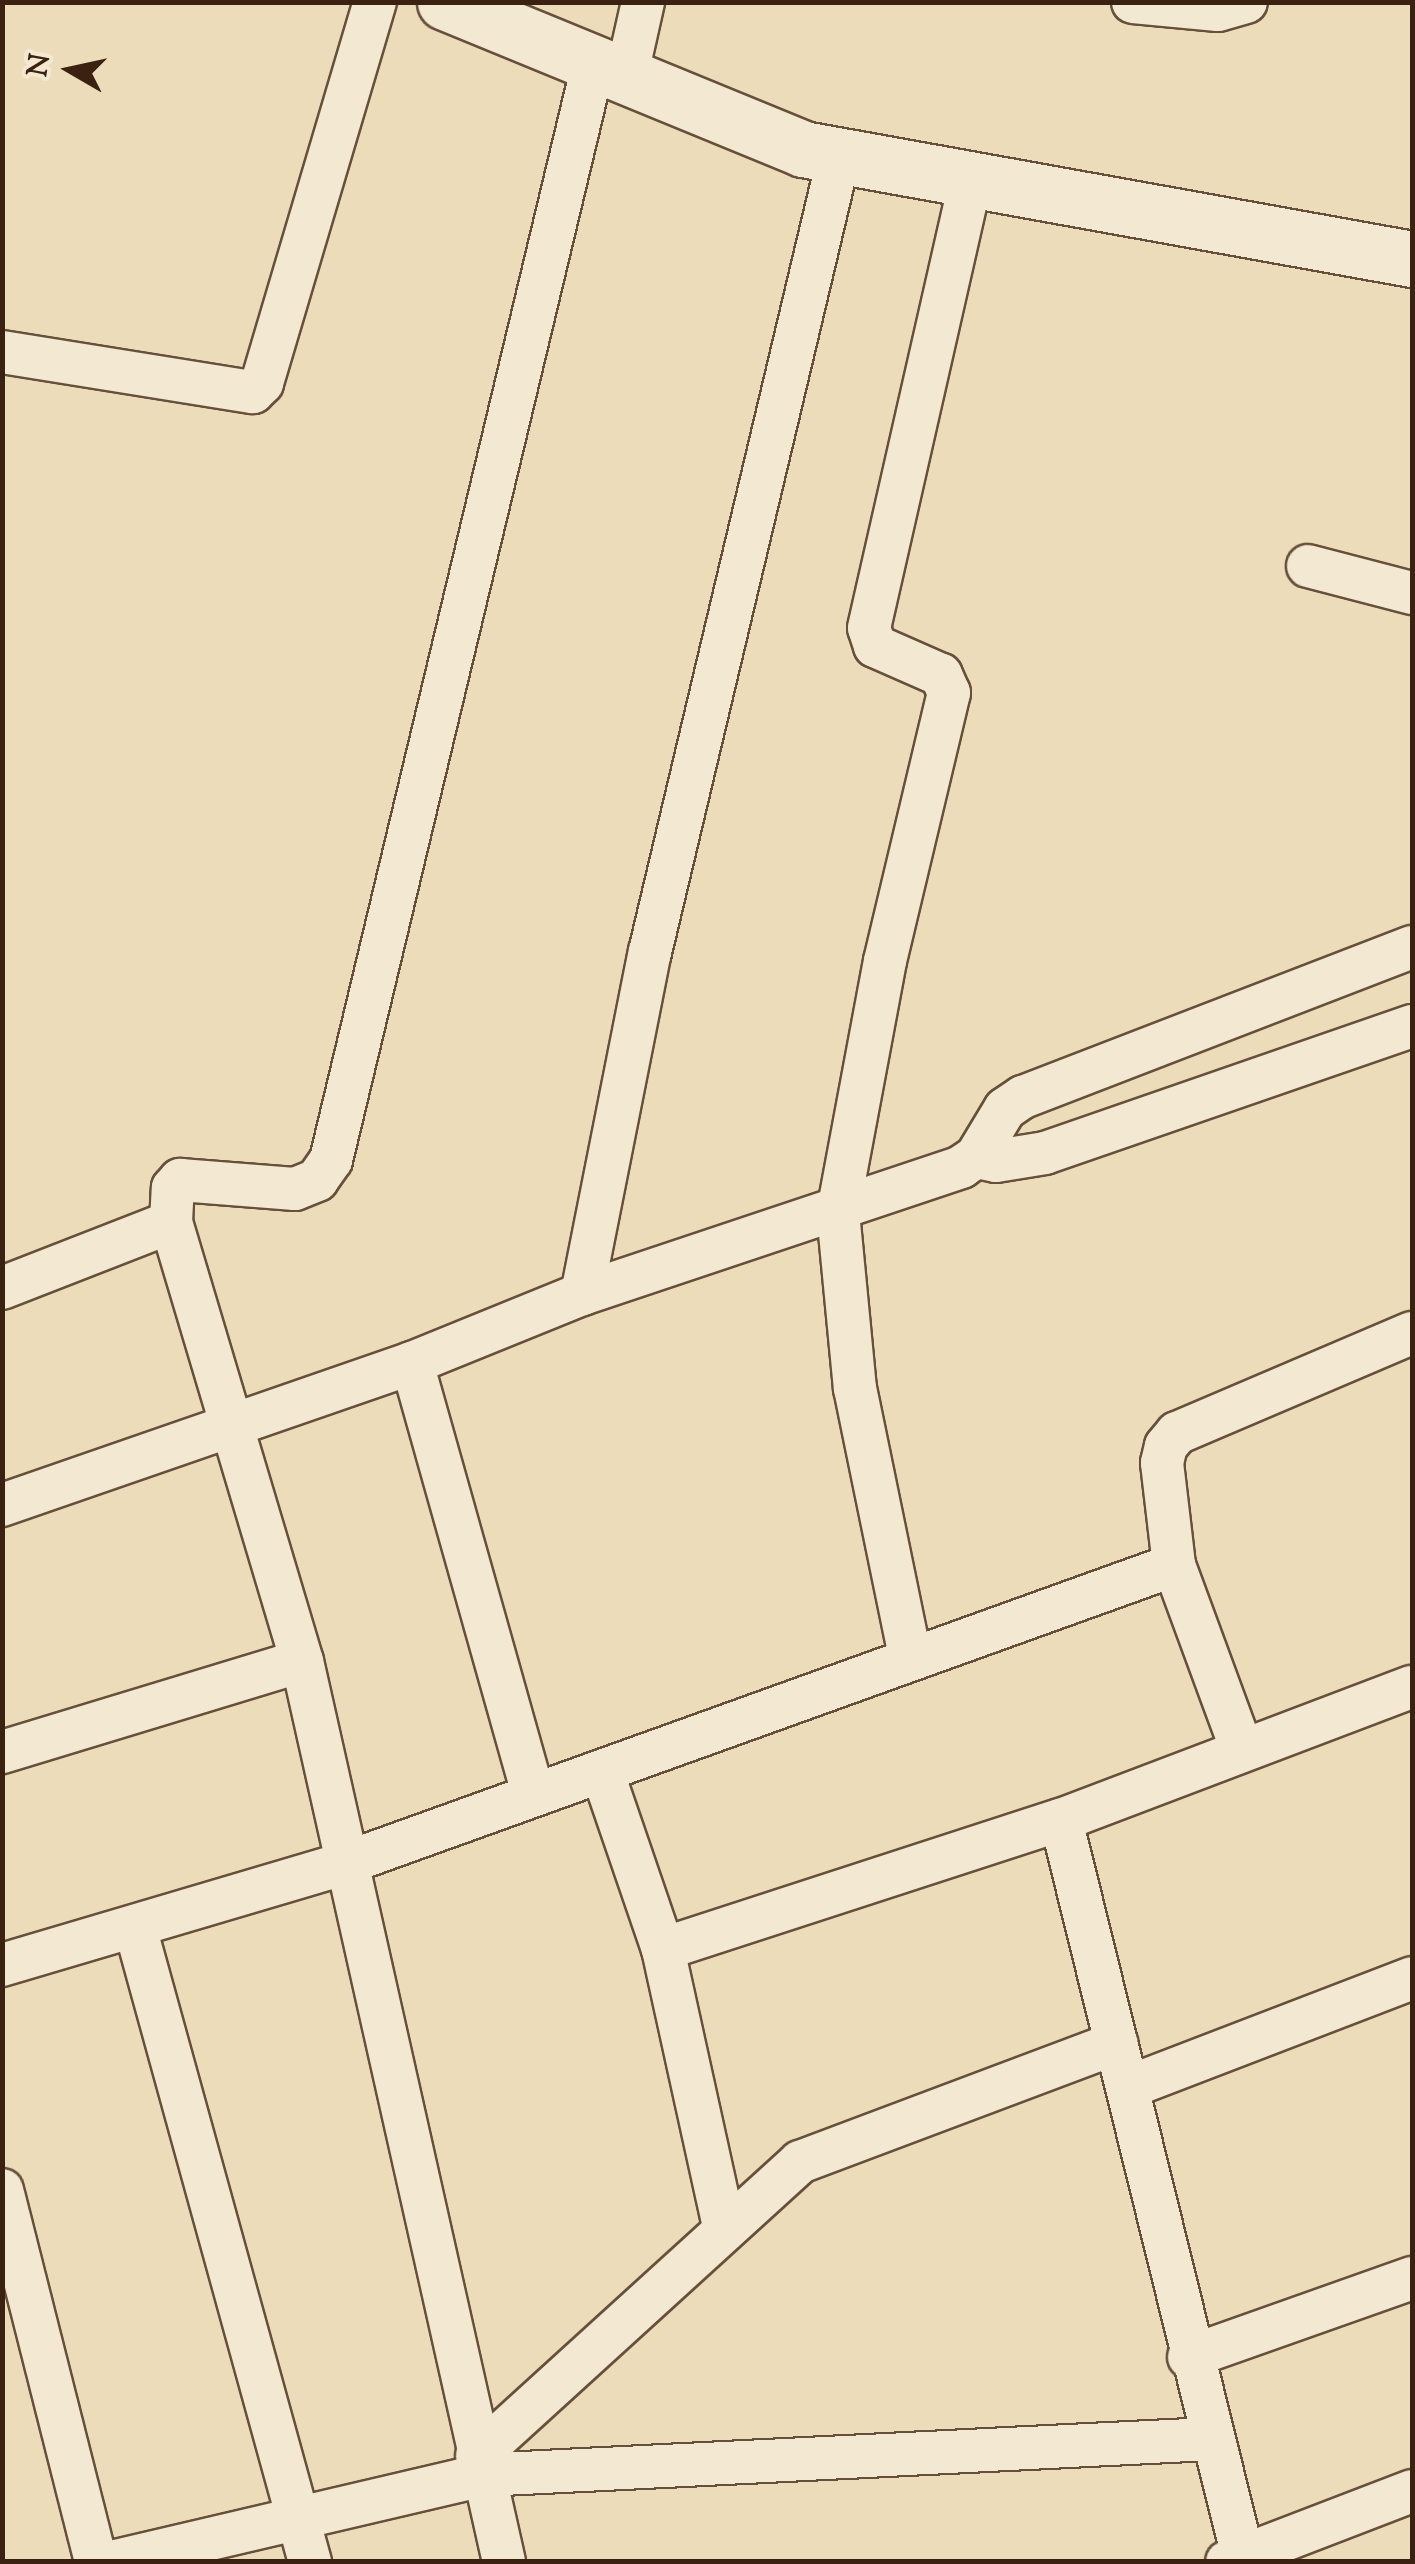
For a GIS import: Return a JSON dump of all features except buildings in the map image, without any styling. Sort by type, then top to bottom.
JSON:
[{"type":"street","points":[[2,352],[253,392],[262,383],[375,2]]},
{"type":"street","points":[[445,2],[803,149],[1412,259]]},
{"type":"street","points":[[504,2562],[479,2466],[302,1661],[171,1222],[173,1188],[180,1180],[296,1190],[317,1180],[331,1160],[610,72],[643,2]]},
{"type":"street","points":[[1132,2],[1218,10],[1246,2]]},
{"type":"street","points":[[582,1294],[650,952],[839,156]]},
{"type":"street","points":[[910,1656],[855,1389],[838,1212],[885,962],[948,693],[942,674],[875,646],[868,628],[970,182]]},
{"type":"street","points":[[1308,566],[1412,592]]},
{"type":"street","points":[[976,1157],[1004,1109],[1022,1097],[1412,947]]},
{"type":"street","points":[[2,1505],[412,1363],[582,1294],[838,1212],[976,1157],[996,1161],[1044,1152],[1412,1026]]},
{"type":"street","points":[[2,1288],[171,1222]]},
{"type":"street","points":[[1242,1750],[1174,1565],[1162,1463],[1177,1433],[1412,1332]]},
{"type":"street","points":[[412,1363],[533,1794]]},
{"type":"street","points":[[2,1964],[346,1863],[910,1656],[1174,1565]]},
{"type":"street","points":[[2,1752],[302,1661]]},
{"type":"street","points":[[663,1949],[1061,1820],[1412,1687]]},
{"type":"street","points":[[602,1771],[663,1949],[724,2226]]},
{"type":"street","points":[[1061,1820],[1116,2043],[1131,2086],[1235,2559],[1412,2491]]},
{"type":"street","points":[[135,1928],[310,2562]]},
{"type":"street","points":[[1131,2086],[1412,1978]]},
{"type":"street","points":[[479,2466],[771,2183],[844,2140],[1116,2043]]},
{"type":"street","points":[[2,2190],[96,2562]]},
{"type":"street","points":[[1189,2356],[1412,2278]]},
{"type":"street","points":[[112,2562],[479,2466],[1210,2439]]}]
